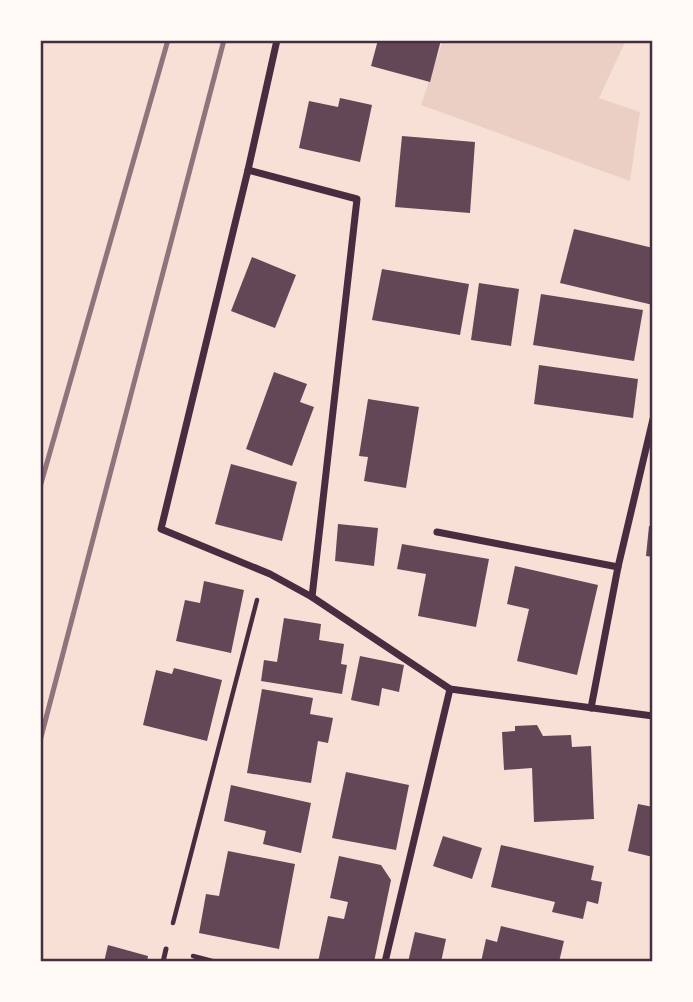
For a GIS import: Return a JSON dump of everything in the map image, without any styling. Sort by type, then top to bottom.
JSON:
[{"type":"street","points":[[277,40],[161,529],[270,574],[312,597],[450,690],[653,716]]},
{"type":"street","points":[[247,170],[357,199],[312,597]]},
{"type":"street","points":[[591,708],[618,567],[653,419]]},
{"type":"street","points":[[437,531],[618,567]]},
{"type":"street","points":[[385,962],[450,690]]},
{"type":"lane","points":[[163,962],[166,949]]},
{"type":"path","points":[[216,962],[166,949],[257,602],[270,574]]},
{"type":"shaded area","points":[[443,40],[626,40],[599,98],[640,112],[630,181],[421,105]]},
{"type":"building","points":[[378,40],[441,40],[430,82],[371,66]]},
{"type":"building","points":[[340,98],[372,105],[360,162],[299,148],[309,101],[338,107]]},
{"type":"building","points":[[402,136],[475,142],[470,213],[395,207]]},
{"type":"building","points":[[574,229],[653,248],[653,305],[560,283]]},
{"type":"building","points":[[252,257],[296,275],[275,328],[231,311]]},
{"type":"building","points":[[382,269],[469,284],[460,335],[372,320]]},
{"type":"building","points":[[479,283],[519,289],[511,346],[471,340]]},
{"type":"building","points":[[541,294],[643,310],[634,361],[533,345]]},
{"type":"building","points":[[539,365],[638,379],[633,418],[534,404]]},
{"type":"building","points":[[274,372],[307,384],[300,402],[314,407],[292,466],[246,449]]},
{"type":"building","points":[[368,399],[419,407],[406,488],[364,481],[368,457],[359,456]]},
{"type":"building","points":[[231,464],[297,482],[282,541],[215,524]]},
{"type":"building","points":[[338,524],[378,528],[374,566],[335,561]]},
{"type":"building","points":[[649,526],[653,526],[653,557],[646,556]]},
{"type":"building","points":[[402,544],[489,559],[476,627],[418,616],[426,574],[397,569]]},
{"type":"building","points":[[515,566],[598,585],[577,675],[517,661],[529,609],[507,604]]},
{"type":"building","points":[[204,581],[244,590],[231,653],[176,641],[185,600],[200,603]]},
{"type":"building","points":[[284,618],[321,624],[319,640],[344,644],[341,664],[347,665],[342,694],[261,681],[264,660],[277,662]]},
{"type":"building","points":[[360,656],[404,665],[399,692],[382,688],[379,706],[351,700]]},
{"type":"building","points":[[174,668],[222,680],[207,741],[143,725],[156,670],[172,674]]},
{"type":"building","points":[[262,689],[313,698],[310,714],[333,718],[328,743],[318,741],[311,783],[247,773]]},
{"type":"building","points":[[537,725],[543,736],[571,735],[572,747],[591,746],[594,819],[534,822],[532,768],[504,770],[502,732],[515,731],[515,726]]},
{"type":"building","points":[[346,772],[409,785],[396,850],[332,838]]},
{"type":"building","points":[[231,785],[311,803],[301,853],[263,844],[266,831],[224,821]]},
{"type":"building","points":[[638,804],[653,807],[653,857],[628,851]]},
{"type":"building","points":[[443,836],[482,848],[472,879],[433,866]]},
{"type":"building","points":[[501,845],[594,866],[591,880],[602,882],[598,904],[587,901],[583,919],[552,912],[555,902],[491,887]]},
{"type":"building","points":[[228,851],[295,864],[279,949],[199,933],[206,894],[219,896]]},
{"type":"building","points":[[339,856],[381,865],[391,880],[374,962],[318,962],[328,916],[344,919],[348,902],[330,898]]},
{"type":"building","points":[[501,926],[564,941],[559,962],[481,962],[486,939],[497,942]]},
{"type":"building","points":[[415,932],[446,939],[441,962],[408,962]]},
{"type":"building","points":[[108,945],[148,956],[147,962],[104,962]]},
{"type":"railway","points":[[40,487],[168,40]]},
{"type":"railway","points":[[40,741],[224,40]]}]
